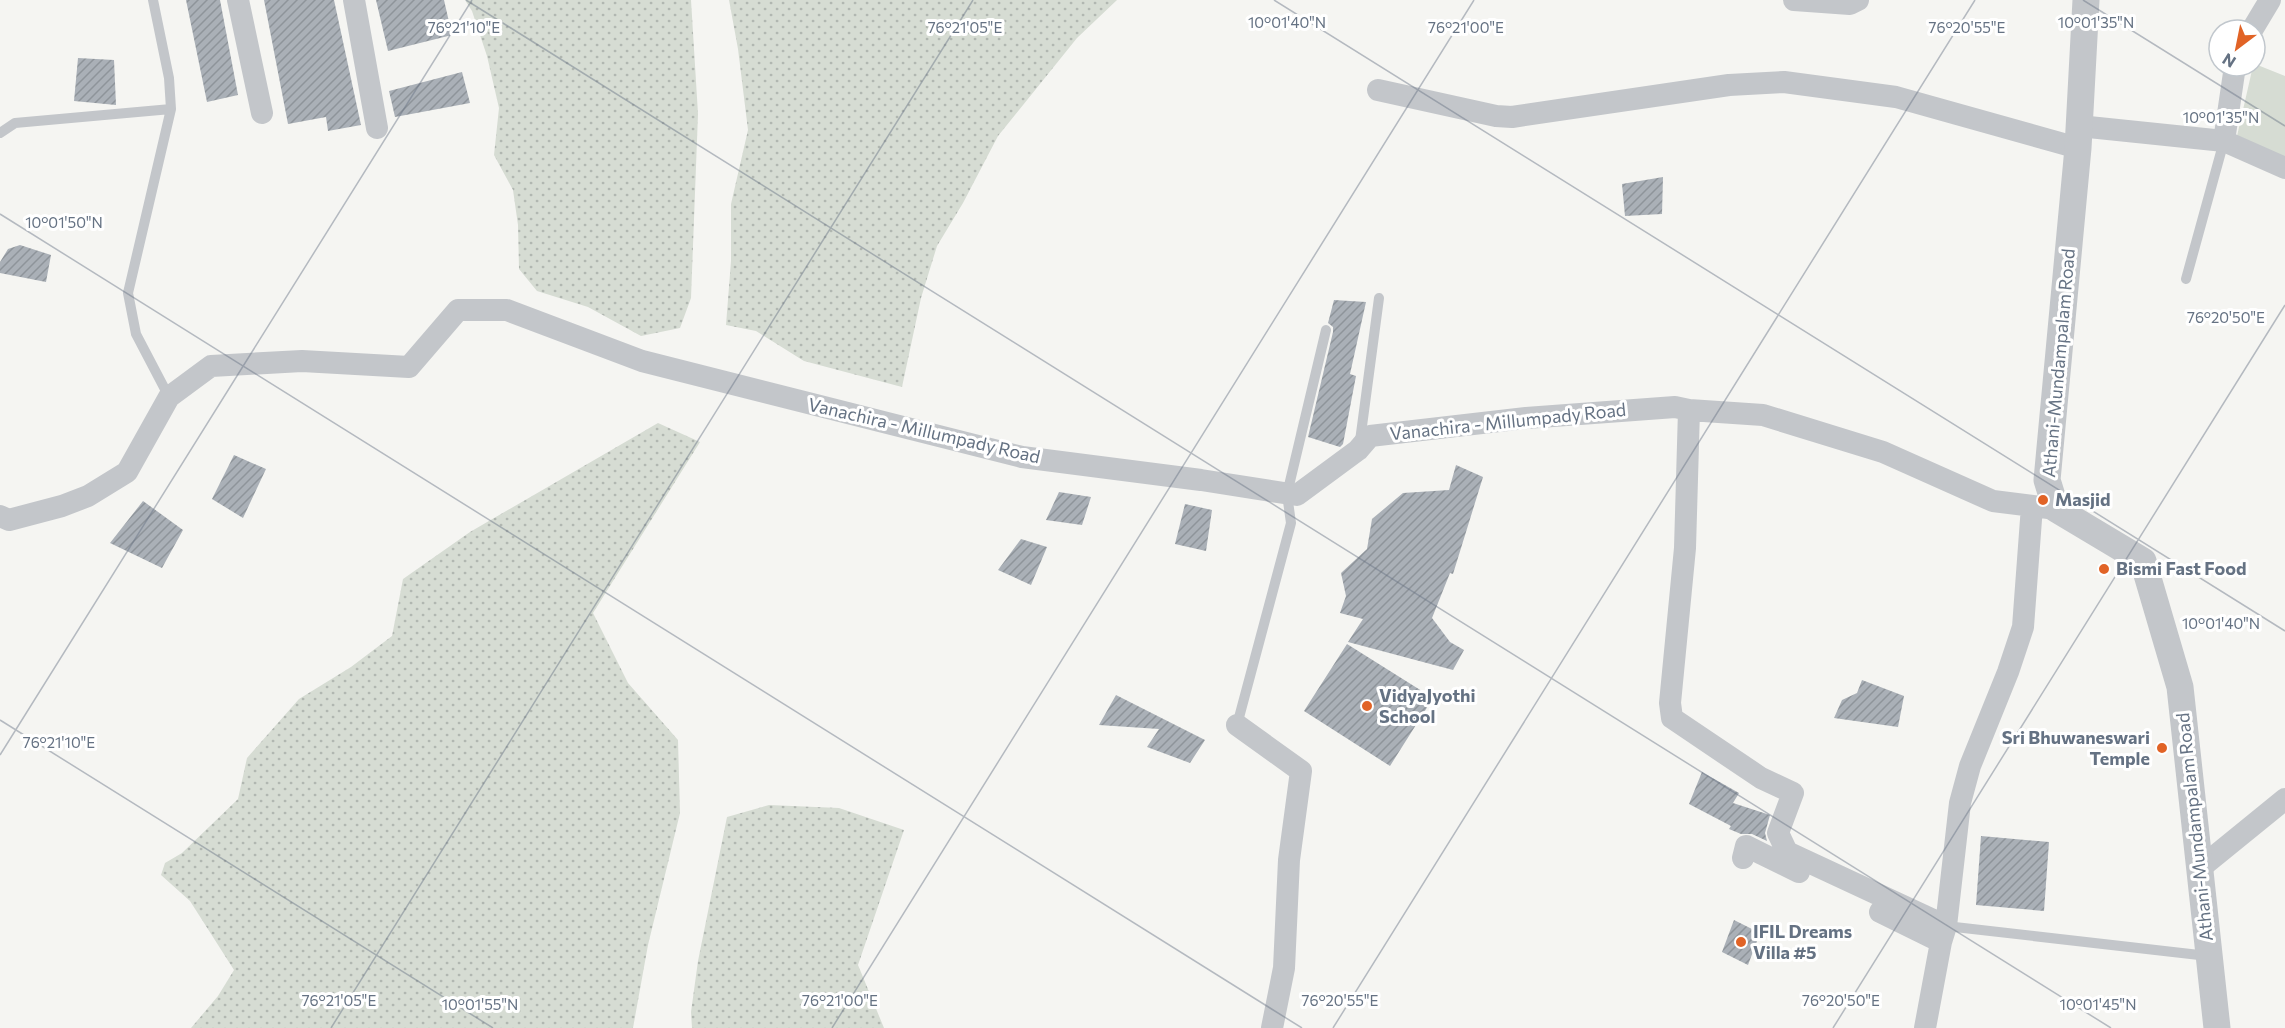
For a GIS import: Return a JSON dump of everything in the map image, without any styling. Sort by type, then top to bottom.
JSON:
[{"type":"street","points":[[238,0],[262,113]]},
{"type":"street","points":[[354,0],[377,128]]},
{"type":"street","points":[[1794,0],[1850,4],[1858,0]]},
{"type":"street","name":"Athani-Mundampalam Road","points":[[2086,0],[2078,137],[2044,508],[2143,561],[2180,687],[2217,1028]]},
{"type":"street","points":[[2259,18],[2270,0]]},
{"type":"street","points":[[2224,141],[2233,78]]},
{"type":"street","points":[[1378,90],[1496,116],[1512,117],[1729,85],[1784,82],[1896,97],[2078,137],[2224,141],[2285,168]]},
{"type":"street","name":"Vanachira - Millumpady Road","points":[[0,516],[9,520],[63,506],[88,496],[127,472],[169,397],[211,366],[302,361],[410,367],[458,310],[507,310],[642,361],[1022,457],[1201,480],[1287,494],[1297,495],[1358,450],[1370,436],[1526,418],[1675,407],[1763,415],[1883,452],[1993,501],[2044,508]]},
{"type":"street","points":[[1689,410],[1684,548],[1670,703],[1672,718],[1761,778],[1793,793],[1778,832],[1782,857]]},
{"type":"street","points":[[1925,1028],[1943,934],[1960,803],[1970,766],[2008,672],[2023,627],[2044,508]]},
{"type":"street","points":[[1237,725],[1301,771],[1290,860],[1284,968],[1272,1028]]},
{"type":"street","points":[[2199,869],[2285,800]]},
{"type":"street","points":[[1743,858],[1746,846],[1782,857],[1943,934]]},
{"type":"lane","points":[[153,0],[169,78],[171,109],[128,293],[136,334],[169,397]]},
{"type":"lane","points":[[0,133],[15,123],[171,109]]},
{"type":"lane","points":[[2186,279],[2224,141]]},
{"type":"lane","points":[[1358,450],[1379,298]]},
{"type":"lane","points":[[1237,725],[1292,524],[1287,494],[1326,330]]},
{"type":"lane","points":[[1943,934],[2208,956]]},
{"type":"shaded area","points":[[465,0],[691,0],[698,114],[691,298],[680,328],[641,336],[588,307],[537,291],[519,269],[518,225],[513,190],[494,155],[499,108],[487,56],[472,11]]},
{"type":"shaded area","points":[[729,0],[1117,0],[1077,38],[998,136],[963,203],[937,246],[921,298],[902,387],[804,361],[756,331],[726,325],[731,261],[731,204],[748,130],[738,49]]},
{"type":"shaded area","points":[[2267,69],[2285,76],[2285,161],[2237,136],[2250,78],[2267,78]]},
{"type":"shaded area","points":[[658,423],[700,442],[593,613],[628,683],[678,740],[680,813],[648,945],[633,1028],[191,1028],[218,996],[234,970],[190,901],[161,875],[165,863],[182,853],[238,799],[247,758],[299,699],[351,667],[392,636],[403,579],[470,532]]},
{"type":"shaded area","points":[[769,805],[839,808],[904,830],[858,965],[884,1028],[692,1028],[691,1012],[698,961],[727,817]]},
{"type":"building","points":[[186,0],[220,0],[238,95],[207,102]]},
{"type":"building","points":[[264,0],[334,0],[361,125],[328,131],[326,117],[288,124]]},
{"type":"building","points":[[376,0],[444,0],[452,35],[388,51]]},
{"type":"building","points":[[78,58],[114,60],[116,105],[74,101]]},
{"type":"building","points":[[462,72],[470,103],[395,117],[389,91]]},
{"type":"building","points":[[1663,177],[1662,214],[1625,216],[1622,184]]},
{"type":"building","points":[[20,245],[51,255],[46,282],[0,273],[0,262],[8,249]]},
{"type":"building","points":[[1334,300],[1366,302],[1350,374],[1356,376],[1343,444],[1340,447],[1308,437],[1333,332],[1333,327],[1328,323]]},
{"type":"building","points":[[234,455],[266,469],[243,518],[212,499]]},
{"type":"building","points":[[1456,465],[1483,477],[1453,574],[1450,573],[1432,618],[1450,642],[1464,650],[1453,670],[1348,642],[1363,619],[1340,613],[1346,596],[1341,573],[1367,549],[1372,519],[1403,493],[1449,490]]},
{"type":"building","points":[[1059,492],[1091,497],[1082,525],[1046,520]]},
{"type":"building","points":[[143,501],[183,530],[162,568],[110,543]]},
{"type":"building","points":[[1185,504],[1212,510],[1206,551],[1175,544]]},
{"type":"building","points":[[1021,539],[1047,547],[1031,585],[998,570]]},
{"type":"building","points":[[1347,644],[1433,698],[1390,766],[1304,711]]},
{"type":"building","points":[[1862,680],[1904,696],[1898,727],[1834,718],[1842,700],[1857,693]]},
{"type":"building","points":[[1116,695],[1205,740],[1190,763],[1147,747],[1159,729],[1099,725]]},
{"type":"building","points":[[1702,772],[1739,793],[1733,803],[1770,815],[1765,833],[1767,841],[1752,834],[1741,834],[1729,829],[1731,826],[1689,804]]},
{"type":"building","points":[[1981,836],[2049,842],[2044,911],[1976,905]]},
{"type":"building","name":"IFIL Dreams Villa #5","points":[[1734,920],[1760,933],[1748,965],[1722,952]]},
{"type":"place","name":"Masjid","points":[[2043,500]]},
{"type":"place","name":"Bismi Fast Food","points":[[2104,569]]},
{"type":"place","name":"VidyaJyothi School","points":[[1367,706]]},
{"type":"place","name":"Sri Bhuwaneswari Temple","points":[[2162,748]]},
{"type":"place","name":"IFIL Dreams Villa #5","points":[[1741,942]]}]
